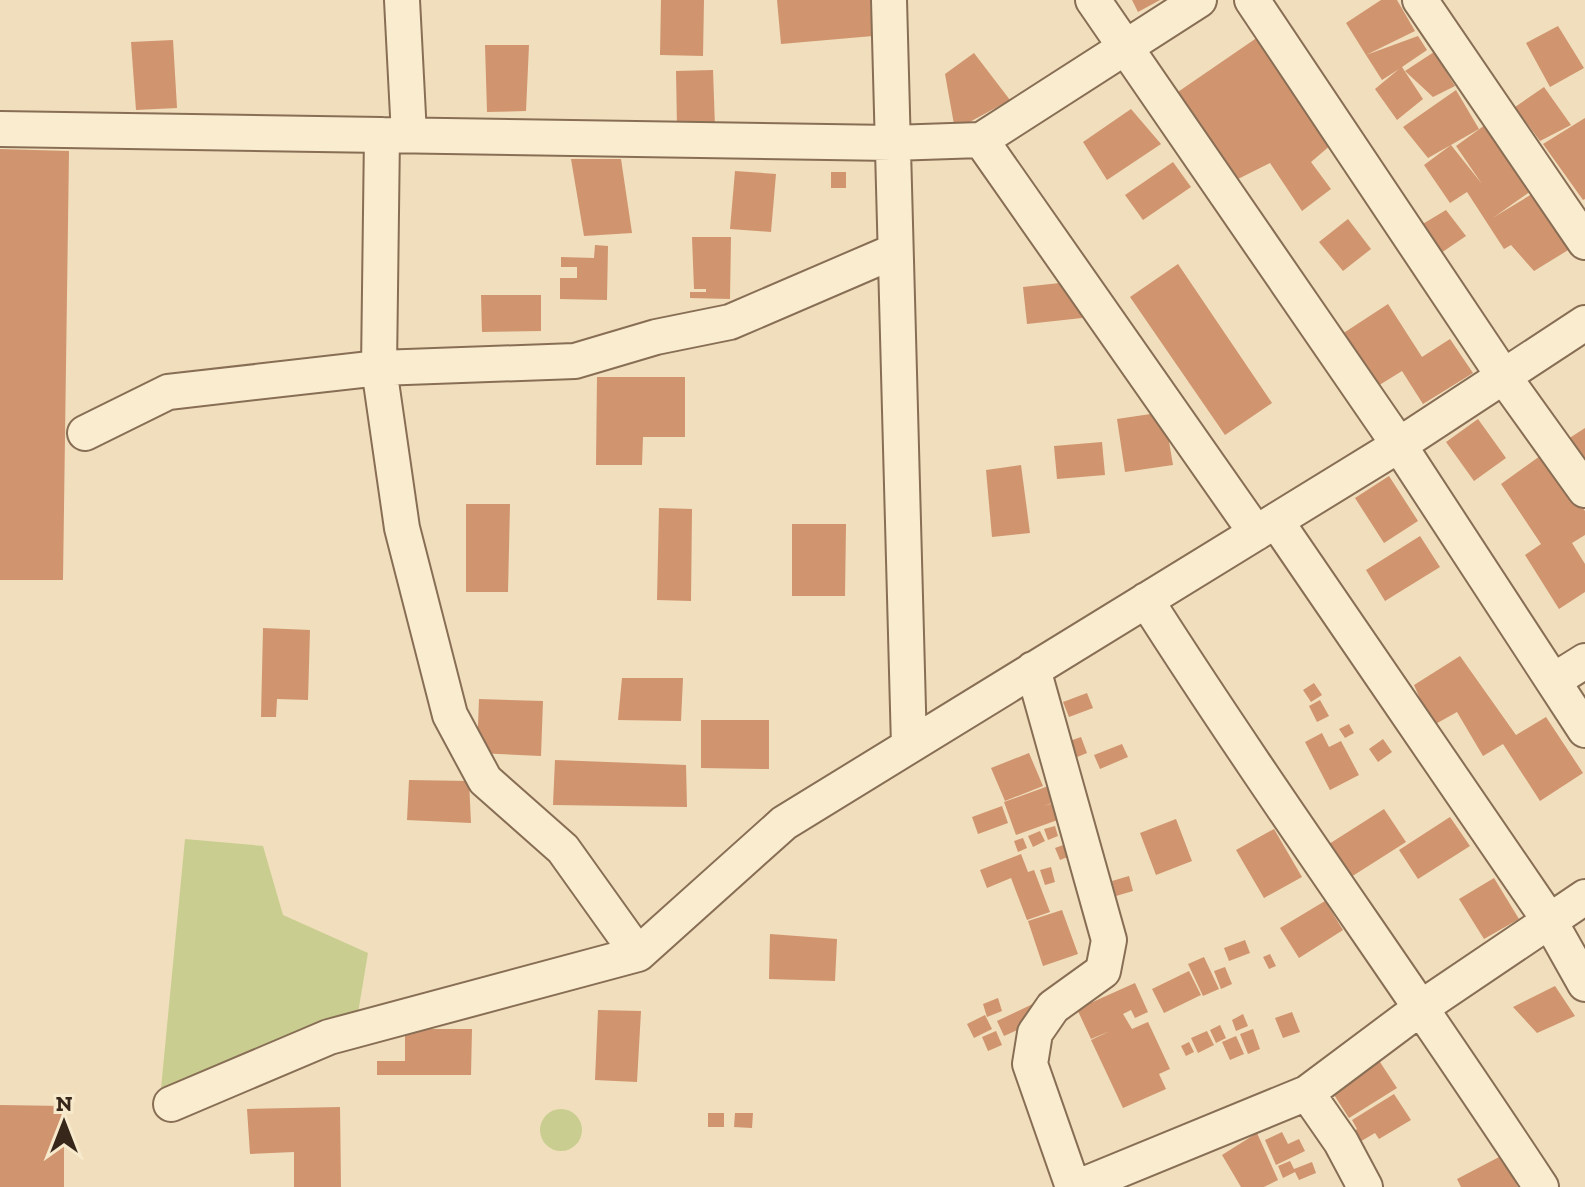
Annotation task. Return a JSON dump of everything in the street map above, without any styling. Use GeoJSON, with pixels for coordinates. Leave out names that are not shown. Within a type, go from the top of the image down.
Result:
{"type":"FeatureCollection","features":[{"type":"Feature","properties":{"kind":"street"},"geometry":{"type":"LineString","coordinates":[[402,0],[379,368],[402,528],[450,715],[485,780],[563,849],[638,954]]}},
{"type":"Feature","properties":{"kind":"street"},"geometry":{"type":"LineString","coordinates":[[889,0],[909,746]]}},
{"type":"Feature","properties":{"kind":"street"},"geometry":{"type":"LineString","coordinates":[[1093,0],[1123,48],[1399,445],[1585,730]]}},
{"type":"Feature","properties":{"kind":"street"},"geometry":{"type":"LineString","coordinates":[[0,129],[892,143],[981,140],[1199,0]]}},
{"type":"Feature","properties":{"kind":"street"},"geometry":{"type":"LineString","coordinates":[[1252,0],[1504,377],[1585,490]]}},
{"type":"Feature","properties":{"kind":"street"},"geometry":{"type":"LineString","coordinates":[[1420,0],[1585,242]]}},
{"type":"Feature","properties":{"kind":"street"},"geometry":{"type":"LineString","coordinates":[[981,140],[1266,527],[1549,920],[1585,984]]}},
{"type":"Feature","properties":{"kind":"street"},"geometry":{"type":"LineString","coordinates":[[85,433],[168,392],[379,368],[575,361],[656,337],[730,322],[895,251]]}},
{"type":"Feature","properties":{"kind":"street"},"geometry":{"type":"LineString","coordinates":[[171,1104],[329,1037],[638,954],[784,823],[1399,445],[1585,323]]}},
{"type":"Feature","properties":{"kind":"street"},"geometry":{"type":"LineString","coordinates":[[1146,600],[1252,765],[1422,1007],[1541,1187]]}},
{"type":"Feature","properties":{"kind":"street"},"geometry":{"type":"LineString","coordinates":[[1553,681],[1585,661]]}},
{"type":"Feature","properties":{"kind":"street"},"geometry":{"type":"LineString","coordinates":[[1033,669],[1109,940],[1103,971],[1053,1007],[1035,1033],[1030,1064],[1075,1187],[1307,1093],[1422,1007],[1585,897]]}},
{"type":"Feature","properties":{"kind":"street"},"geometry":{"type":"LineString","coordinates":[[1307,1093],[1341,1142],[1365,1187]]}},
{"type":"Feature","properties":{"kind":"green space"},"geometry":{"type":"Polygon","coordinates":[[[185,839],[263,846],[283,915],[368,953],[357,1019],[160,1099],[185,839]]]}},
{"type":"Feature","properties":{"kind":"green space"},"geometry":{"type":"Polygon","coordinates":[[[561,1109],[576,1115],[582,1130],[576,1145],[561,1151],[546,1145],[540,1130],[546,1115],[561,1109]]]}},
{"type":"Feature","properties":{"kind":"building"},"geometry":{"type":"Polygon","coordinates":[[[661,0],[704,0],[703,56],[660,55],[661,0]]]}},
{"type":"Feature","properties":{"kind":"building"},"geometry":{"type":"Polygon","coordinates":[[[777,0],[870,0],[873,36],[781,44],[777,0]]]}},
{"type":"Feature","properties":{"kind":"building"},"geometry":{"type":"Polygon","coordinates":[[[1132,0],[1160,0],[1138,12],[1132,0]]]}},
{"type":"Feature","properties":{"kind":"building"},"geometry":{"type":"Polygon","coordinates":[[[1381,0],[1397,0],[1415,31],[1366,55],[1346,23],[1381,0]]]}},
{"type":"Feature","properties":{"kind":"building"},"geometry":{"type":"Polygon","coordinates":[[[1558,26],[1584,68],[1550,87],[1526,43],[1558,26]]]}},
{"type":"Feature","properties":{"kind":"building"},"geometry":{"type":"Polygon","coordinates":[[[1418,36],[1427,50],[1402,67],[1423,99],[1397,120],[1375,89],[1399,69],[1382,80],[1366,55],[1418,36]]]}},
{"type":"Feature","properties":{"kind":"building"},"geometry":{"type":"Polygon","coordinates":[[[1258,37],[1339,138],[1311,162],[1331,189],[1302,211],[1270,163],[1230,183],[1172,96],[1258,37]]]}},
{"type":"Feature","properties":{"kind":"building"},"geometry":{"type":"Polygon","coordinates":[[[173,40],[177,108],[136,110],[131,42],[173,40]]]}},
{"type":"Feature","properties":{"kind":"building"},"geometry":{"type":"Polygon","coordinates":[[[485,45],[529,45],[526,111],[487,112],[485,45]]]}},
{"type":"Feature","properties":{"kind":"building"},"geometry":{"type":"Polygon","coordinates":[[[1434,52],[1455,86],[1433,97],[1405,71],[1434,52]]]}},
{"type":"Feature","properties":{"kind":"building"},"geometry":{"type":"Polygon","coordinates":[[[974,53],[1010,100],[955,130],[945,74],[974,53]]]}},
{"type":"Feature","properties":{"kind":"building"},"geometry":{"type":"Polygon","coordinates":[[[713,70],[715,127],[677,127],[676,71],[713,70]]]}},
{"type":"Feature","properties":{"kind":"building"},"geometry":{"type":"Polygon","coordinates":[[[1544,87],[1571,125],[1540,141],[1515,107],[1544,87]]]}},
{"type":"Feature","properties":{"kind":"building"},"geometry":{"type":"Polygon","coordinates":[[[1456,90],[1479,129],[1428,158],[1403,127],[1456,90]]]}},
{"type":"Feature","properties":{"kind":"building"},"geometry":{"type":"Polygon","coordinates":[[[1131,109],[1161,144],[1107,180],[1083,142],[1131,109]]]}},
{"type":"Feature","properties":{"kind":"building"},"geometry":{"type":"Polygon","coordinates":[[[1585,118],[1585,199],[1583,200],[1543,144],[1585,118]]]}},
{"type":"Feature","properties":{"kind":"building"},"geometry":{"type":"Polygon","coordinates":[[[1485,125],[1531,191],[1494,217],[1532,194],[1578,244],[1534,271],[1511,245],[1504,249],[1467,192],[1450,203],[1424,165],[1451,145],[1482,184],[1456,146],[1485,125]]]}},
{"type":"Feature","properties":{"kind":"building"},"geometry":{"type":"Polygon","coordinates":[[[0,149],[69,151],[63,580],[0,580],[0,149]]]}},
{"type":"Feature","properties":{"kind":"building"},"geometry":{"type":"Polygon","coordinates":[[[571,159],[621,159],[632,233],[584,236],[571,159]]]}},
{"type":"Feature","properties":{"kind":"building"},"geometry":{"type":"Polygon","coordinates":[[[1173,162],[1191,187],[1143,220],[1125,195],[1173,162]]]}},
{"type":"Feature","properties":{"kind":"building"},"geometry":{"type":"Polygon","coordinates":[[[735,171],[776,174],[771,232],[730,229],[735,171]]]}},
{"type":"Feature","properties":{"kind":"building"},"geometry":{"type":"Polygon","coordinates":[[[831,172],[846,172],[846,188],[831,188],[831,172]]]}},
{"type":"Feature","properties":{"kind":"building"},"geometry":{"type":"Polygon","coordinates":[[[1446,210],[1466,236],[1438,255],[1421,225],[1446,210]]]}},
{"type":"Feature","properties":{"kind":"building"},"geometry":{"type":"Polygon","coordinates":[[[1348,219],[1371,249],[1343,271],[1319,242],[1348,219]]]}},
{"type":"Feature","properties":{"kind":"building"},"geometry":{"type":"Polygon","coordinates":[[[692,237],[731,237],[730,299],[690,298],[690,292],[706,292],[706,289],[694,289],[692,237]]]}},
{"type":"Feature","properties":{"kind":"building"},"geometry":{"type":"Polygon","coordinates":[[[595,245],[608,246],[607,300],[560,299],[560,278],[577,278],[577,267],[561,267],[561,257],[594,258],[595,245]]]}},
{"type":"Feature","properties":{"kind":"building"},"geometry":{"type":"Polygon","coordinates":[[[1178,264],[1272,403],[1225,435],[1130,297],[1178,264]]]}},
{"type":"Feature","properties":{"kind":"building"},"geometry":{"type":"Polygon","coordinates":[[[1078,281],[1082,318],[1027,324],[1023,287],[1078,281]]]}},
{"type":"Feature","properties":{"kind":"building"},"geometry":{"type":"Polygon","coordinates":[[[481,295],[541,295],[541,331],[482,332],[481,295]]]}},
{"type":"Feature","properties":{"kind":"building"},"geometry":{"type":"Polygon","coordinates":[[[1388,304],[1422,357],[1450,339],[1473,373],[1423,404],[1402,371],[1373,389],[1339,336],[1388,304]]]}},
{"type":"Feature","properties":{"kind":"building"},"geometry":{"type":"Polygon","coordinates":[[[597,377],[685,377],[685,437],[643,437],[642,465],[596,465],[597,377]]]}},
{"type":"Feature","properties":{"kind":"building"},"geometry":{"type":"Polygon","coordinates":[[[1164,412],[1173,465],[1125,472],[1117,419],[1164,412]]]}},
{"type":"Feature","properties":{"kind":"building"},"geometry":{"type":"Polygon","coordinates":[[[1478,419],[1506,458],[1474,481],[1446,442],[1478,419]]]}},
{"type":"Feature","properties":{"kind":"building"},"geometry":{"type":"Polygon","coordinates":[[[1585,428],[1585,460],[1568,439],[1585,428]]]}},
{"type":"Feature","properties":{"kind":"building"},"geometry":{"type":"Polygon","coordinates":[[[1102,442],[1105,475],[1057,479],[1054,446],[1102,442]]]}},
{"type":"Feature","properties":{"kind":"building"},"geometry":{"type":"Polygon","coordinates":[[[1547,451],[1585,511],[1585,535],[1572,543],[1585,564],[1585,592],[1559,609],[1525,555],[1541,544],[1501,484],[1547,451]]]}},
{"type":"Feature","properties":{"kind":"building"},"geometry":{"type":"Polygon","coordinates":[[[1021,465],[1030,533],[992,537],[986,470],[1021,465]]]}},
{"type":"Feature","properties":{"kind":"building"},"geometry":{"type":"Polygon","coordinates":[[[1389,476],[1418,521],[1384,543],[1355,498],[1389,476]]]}},
{"type":"Feature","properties":{"kind":"building"},"geometry":{"type":"Polygon","coordinates":[[[466,504],[510,504],[508,592],[466,592],[466,504]]]}},
{"type":"Feature","properties":{"kind":"building"},"geometry":{"type":"Polygon","coordinates":[[[659,508],[692,509],[691,601],[657,600],[659,508]]]}},
{"type":"Feature","properties":{"kind":"building"},"geometry":{"type":"Polygon","coordinates":[[[792,524],[846,524],[845,596],[792,596],[792,524]]]}},
{"type":"Feature","properties":{"kind":"building"},"geometry":{"type":"Polygon","coordinates":[[[1420,536],[1440,567],[1385,601],[1366,570],[1420,536]]]}},
{"type":"Feature","properties":{"kind":"building"},"geometry":{"type":"Polygon","coordinates":[[[263,628],[310,630],[308,700],[277,699],[276,717],[261,717],[263,628]]]}},
{"type":"Feature","properties":{"kind":"building"},"geometry":{"type":"Polygon","coordinates":[[[1460,656],[1516,735],[1546,717],[1583,773],[1540,801],[1503,744],[1483,756],[1457,712],[1432,726],[1414,685],[1460,656]]]}},
{"type":"Feature","properties":{"kind":"building"},"geometry":{"type":"Polygon","coordinates":[[[622,678],[683,678],[681,721],[618,720],[622,678]]]}},
{"type":"Feature","properties":{"kind":"building"},"geometry":{"type":"Polygon","coordinates":[[[1314,683],[1322,695],[1311,702],[1303,690],[1314,683]]]}},
{"type":"Feature","properties":{"kind":"building"},"geometry":{"type":"Polygon","coordinates":[[[1087,693],[1093,708],[1069,717],[1063,702],[1087,693]]]}},
{"type":"Feature","properties":{"kind":"building"},"geometry":{"type":"Polygon","coordinates":[[[479,699],[543,701],[541,756],[477,753],[479,699]]]}},
{"type":"Feature","properties":{"kind":"building"},"geometry":{"type":"Polygon","coordinates":[[[1320,700],[1329,716],[1317,722],[1309,706],[1320,700]]]}},
{"type":"Feature","properties":{"kind":"building"},"geometry":{"type":"Polygon","coordinates":[[[701,720],[769,720],[769,769],[701,768],[701,720]]]}},
{"type":"Feature","properties":{"kind":"building"},"geometry":{"type":"Polygon","coordinates":[[[1349,724],[1354,733],[1345,738],[1339,729],[1349,724]]]}},
{"type":"Feature","properties":{"kind":"building"},"geometry":{"type":"Polygon","coordinates":[[[1322,733],[1329,747],[1341,741],[1359,775],[1330,790],[1305,742],[1322,733]]]}},
{"type":"Feature","properties":{"kind":"building"},"geometry":{"type":"Polygon","coordinates":[[[1081,737],[1087,753],[1070,760],[1064,743],[1081,737]]]}},
{"type":"Feature","properties":{"kind":"building"},"geometry":{"type":"Polygon","coordinates":[[[1383,739],[1392,752],[1378,762],[1369,749],[1383,739]]]}},
{"type":"Feature","properties":{"kind":"building"},"geometry":{"type":"Polygon","coordinates":[[[1122,744],[1128,757],[1100,769],[1094,755],[1122,744]]]}},
{"type":"Feature","properties":{"kind":"building"},"geometry":{"type":"Polygon","coordinates":[[[1029,753],[1043,786],[1005,801],[991,768],[1029,753]]]}},
{"type":"Feature","properties":{"kind":"building"},"geometry":{"type":"Polygon","coordinates":[[[555,760],[686,765],[687,807],[553,805],[555,760]]]}},
{"type":"Feature","properties":{"kind":"building"},"geometry":{"type":"Polygon","coordinates":[[[409,780],[469,781],[471,823],[407,820],[409,780]]]}},
{"type":"Feature","properties":{"kind":"building"},"geometry":{"type":"Polygon","coordinates":[[[1051,785],[1057,801],[1044,806],[1057,802],[1063,818],[1016,835],[1004,802],[1051,785]]]}},
{"type":"Feature","properties":{"kind":"building"},"geometry":{"type":"Polygon","coordinates":[[[1002,806],[1008,823],[978,834],[972,817],[1002,806]]]}},
{"type":"Feature","properties":{"kind":"building"},"geometry":{"type":"Polygon","coordinates":[[[1384,809],[1406,842],[1351,877],[1329,844],[1384,809]]]}},
{"type":"Feature","properties":{"kind":"building"},"geometry":{"type":"Polygon","coordinates":[[[1450,817],[1470,846],[1418,879],[1399,850],[1450,817]]]}},
{"type":"Feature","properties":{"kind":"building"},"geometry":{"type":"Polygon","coordinates":[[[1176,819],[1192,861],[1156,875],[1140,833],[1176,819]]]}},
{"type":"Feature","properties":{"kind":"building"},"geometry":{"type":"Polygon","coordinates":[[[1055,826],[1058,836],[1048,840],[1044,829],[1055,826]]]}},
{"type":"Feature","properties":{"kind":"building"},"geometry":{"type":"Polygon","coordinates":[[[1274,829],[1302,877],[1264,898],[1236,850],[1274,829]]]}},
{"type":"Feature","properties":{"kind":"building"},"geometry":{"type":"Polygon","coordinates":[[[1040,831],[1045,841],[1033,847],[1028,836],[1040,831]]]}},
{"type":"Feature","properties":{"kind":"building"},"geometry":{"type":"Polygon","coordinates":[[[1023,838],[1027,848],[1018,852],[1014,841],[1023,838]]]}},
{"type":"Feature","properties":{"kind":"building"},"geometry":{"type":"Polygon","coordinates":[[[1066,844],[1070,856],[1060,860],[1055,848],[1066,844]]]}},
{"type":"Feature","properties":{"kind":"building"},"geometry":{"type":"Polygon","coordinates":[[[1021,854],[1028,872],[1034,870],[1050,912],[1027,920],[1011,878],[987,888],[980,870],[1021,854]]]}},
{"type":"Feature","properties":{"kind":"building"},"geometry":{"type":"Polygon","coordinates":[[[1051,867],[1055,882],[1045,885],[1040,870],[1051,867]]]}},
{"type":"Feature","properties":{"kind":"building"},"geometry":{"type":"Polygon","coordinates":[[[1129,876],[1133,891],[1116,896],[1112,881],[1129,876]]]}},
{"type":"Feature","properties":{"kind":"building"},"geometry":{"type":"Polygon","coordinates":[[[1494,878],[1519,919],[1484,939],[1459,899],[1494,878]]]}},
{"type":"Feature","properties":{"kind":"building"},"geometry":{"type":"Polygon","coordinates":[[[1325,901],[1343,930],[1299,958],[1280,928],[1325,901]]]}},
{"type":"Feature","properties":{"kind":"building"},"geometry":{"type":"Polygon","coordinates":[[[1062,910],[1078,954],[1043,966],[1028,921],[1062,910]]]}},
{"type":"Feature","properties":{"kind":"building"},"geometry":{"type":"Polygon","coordinates":[[[770,934],[837,939],[835,981],[769,979],[770,934]]]}},
{"type":"Feature","properties":{"kind":"building"},"geometry":{"type":"Polygon","coordinates":[[[1245,940],[1250,953],[1229,961],[1224,948],[1245,940]]]}},
{"type":"Feature","properties":{"kind":"building"},"geometry":{"type":"Polygon","coordinates":[[[1270,954],[1276,966],[1269,969],[1263,957],[1270,954]]]}},
{"type":"Feature","properties":{"kind":"building"},"geometry":{"type":"Polygon","coordinates":[[[1204,957],[1219,989],[1203,996],[1188,964],[1204,957]]]}},
{"type":"Feature","properties":{"kind":"building"},"geometry":{"type":"Polygon","coordinates":[[[1225,967],[1232,984],[1221,989],[1214,971],[1225,967]]]}},
{"type":"Feature","properties":{"kind":"building"},"geometry":{"type":"Polygon","coordinates":[[[1189,971],[1201,995],[1164,1013],[1152,989],[1189,971]]]}},
{"type":"Feature","properties":{"kind":"building"},"geometry":{"type":"Polygon","coordinates":[[[1135,983],[1148,1012],[1135,1018],[1131,1010],[1123,1014],[1132,1029],[1148,1022],[1170,1069],[1159,1074],[1166,1089],[1123,1108],[1091,1040],[1110,1031],[1091,1039],[1077,1009],[1135,983]]]}},
{"type":"Feature","properties":{"kind":"building"},"geometry":{"type":"Polygon","coordinates":[[[1555,986],[1575,1016],[1537,1033],[1513,1007],[1555,986]]]}},
{"type":"Feature","properties":{"kind":"building"},"geometry":{"type":"Polygon","coordinates":[[[998,998],[1002,1011],[987,1017],[983,1004],[998,998]]]}},
{"type":"Feature","properties":{"kind":"building"},"geometry":{"type":"Polygon","coordinates":[[[1037,1002],[1045,1018],[1004,1036],[997,1021],[1037,1002]]]}},
{"type":"Feature","properties":{"kind":"building"},"geometry":{"type":"Polygon","coordinates":[[[598,1010],[641,1011],[637,1082],[595,1080],[598,1010]]]}},
{"type":"Feature","properties":{"kind":"building"},"geometry":{"type":"Polygon","coordinates":[[[1292,1012],[1300,1032],[1283,1038],[1275,1018],[1292,1012]]]}},
{"type":"Feature","properties":{"kind":"building"},"geometry":{"type":"Polygon","coordinates":[[[1243,1014],[1248,1026],[1236,1031],[1232,1020],[1243,1014]]]}},
{"type":"Feature","properties":{"kind":"building"},"geometry":{"type":"Polygon","coordinates":[[[985,1015],[992,1029],[974,1038],[967,1024],[985,1015]]]}},
{"type":"Feature","properties":{"kind":"building"},"geometry":{"type":"Polygon","coordinates":[[[1220,1025],[1226,1038],[1216,1043],[1210,1030],[1220,1025]]]}},
{"type":"Feature","properties":{"kind":"building"},"geometry":{"type":"Polygon","coordinates":[[[405,1029],[472,1029],[471,1075],[377,1075],[377,1061],[405,1061],[405,1029]]]}},
{"type":"Feature","properties":{"kind":"building"},"geometry":{"type":"Polygon","coordinates":[[[1253,1029],[1260,1049],[1248,1054],[1240,1034],[1253,1029]]]}},
{"type":"Feature","properties":{"kind":"building"},"geometry":{"type":"Polygon","coordinates":[[[996,1031],[1002,1045],[988,1051],[982,1037],[996,1031]]]}},
{"type":"Feature","properties":{"kind":"building"},"geometry":{"type":"Polygon","coordinates":[[[1207,1031],[1214,1045],[1198,1053],[1191,1038],[1207,1031]]]}},
{"type":"Feature","properties":{"kind":"building"},"geometry":{"type":"Polygon","coordinates":[[[1236,1036],[1244,1054],[1230,1060],[1222,1042],[1236,1036]]]}},
{"type":"Feature","properties":{"kind":"building"},"geometry":{"type":"Polygon","coordinates":[[[1189,1042],[1194,1052],[1186,1056],[1181,1046],[1189,1042]]]}},
{"type":"Feature","properties":{"kind":"building"},"geometry":{"type":"Polygon","coordinates":[[[1376,1056],[1397,1088],[1349,1118],[1329,1087],[1376,1056]]]}},
{"type":"Feature","properties":{"kind":"building"},"geometry":{"type":"Polygon","coordinates":[[[1394,1094],[1411,1120],[1379,1139],[1375,1133],[1358,1143],[1352,1133],[1357,1129],[1352,1120],[1394,1094]]]}},
{"type":"Feature","properties":{"kind":"building"},"geometry":{"type":"Polygon","coordinates":[[[0,1105],[64,1106],[64,1187],[0,1187],[0,1105]]]}},
{"type":"Feature","properties":{"kind":"building"},"geometry":{"type":"Polygon","coordinates":[[[340,1107],[341,1187],[294,1187],[294,1152],[250,1154],[247,1109],[340,1107]]]}},
{"type":"Feature","properties":{"kind":"building"},"geometry":{"type":"Polygon","coordinates":[[[708,1113],[724,1113],[724,1127],[708,1127],[708,1113]]]}},
{"type":"Feature","properties":{"kind":"building"},"geometry":{"type":"Polygon","coordinates":[[[735,1113],[753,1113],[752,1128],[734,1127],[735,1113]]]}},
{"type":"Feature","properties":{"kind":"building"},"geometry":{"type":"Polygon","coordinates":[[[1282,1132],[1288,1144],[1299,1139],[1305,1151],[1276,1165],[1265,1140],[1282,1132]]]}},
{"type":"Feature","properties":{"kind":"building"},"geometry":{"type":"Polygon","coordinates":[[[1257,1133],[1278,1180],[1264,1187],[1241,1187],[1222,1155],[1257,1133]]]}},
{"type":"Feature","properties":{"kind":"building"},"geometry":{"type":"Polygon","coordinates":[[[1501,1156],[1518,1187],[1461,1187],[1457,1179],[1501,1156]]]}},
{"type":"Feature","properties":{"kind":"building"},"geometry":{"type":"Polygon","coordinates":[[[1290,1161],[1294,1169],[1312,1162],[1316,1173],[1299,1180],[1295,1172],[1283,1178],[1278,1166],[1290,1161]]]}}]}
